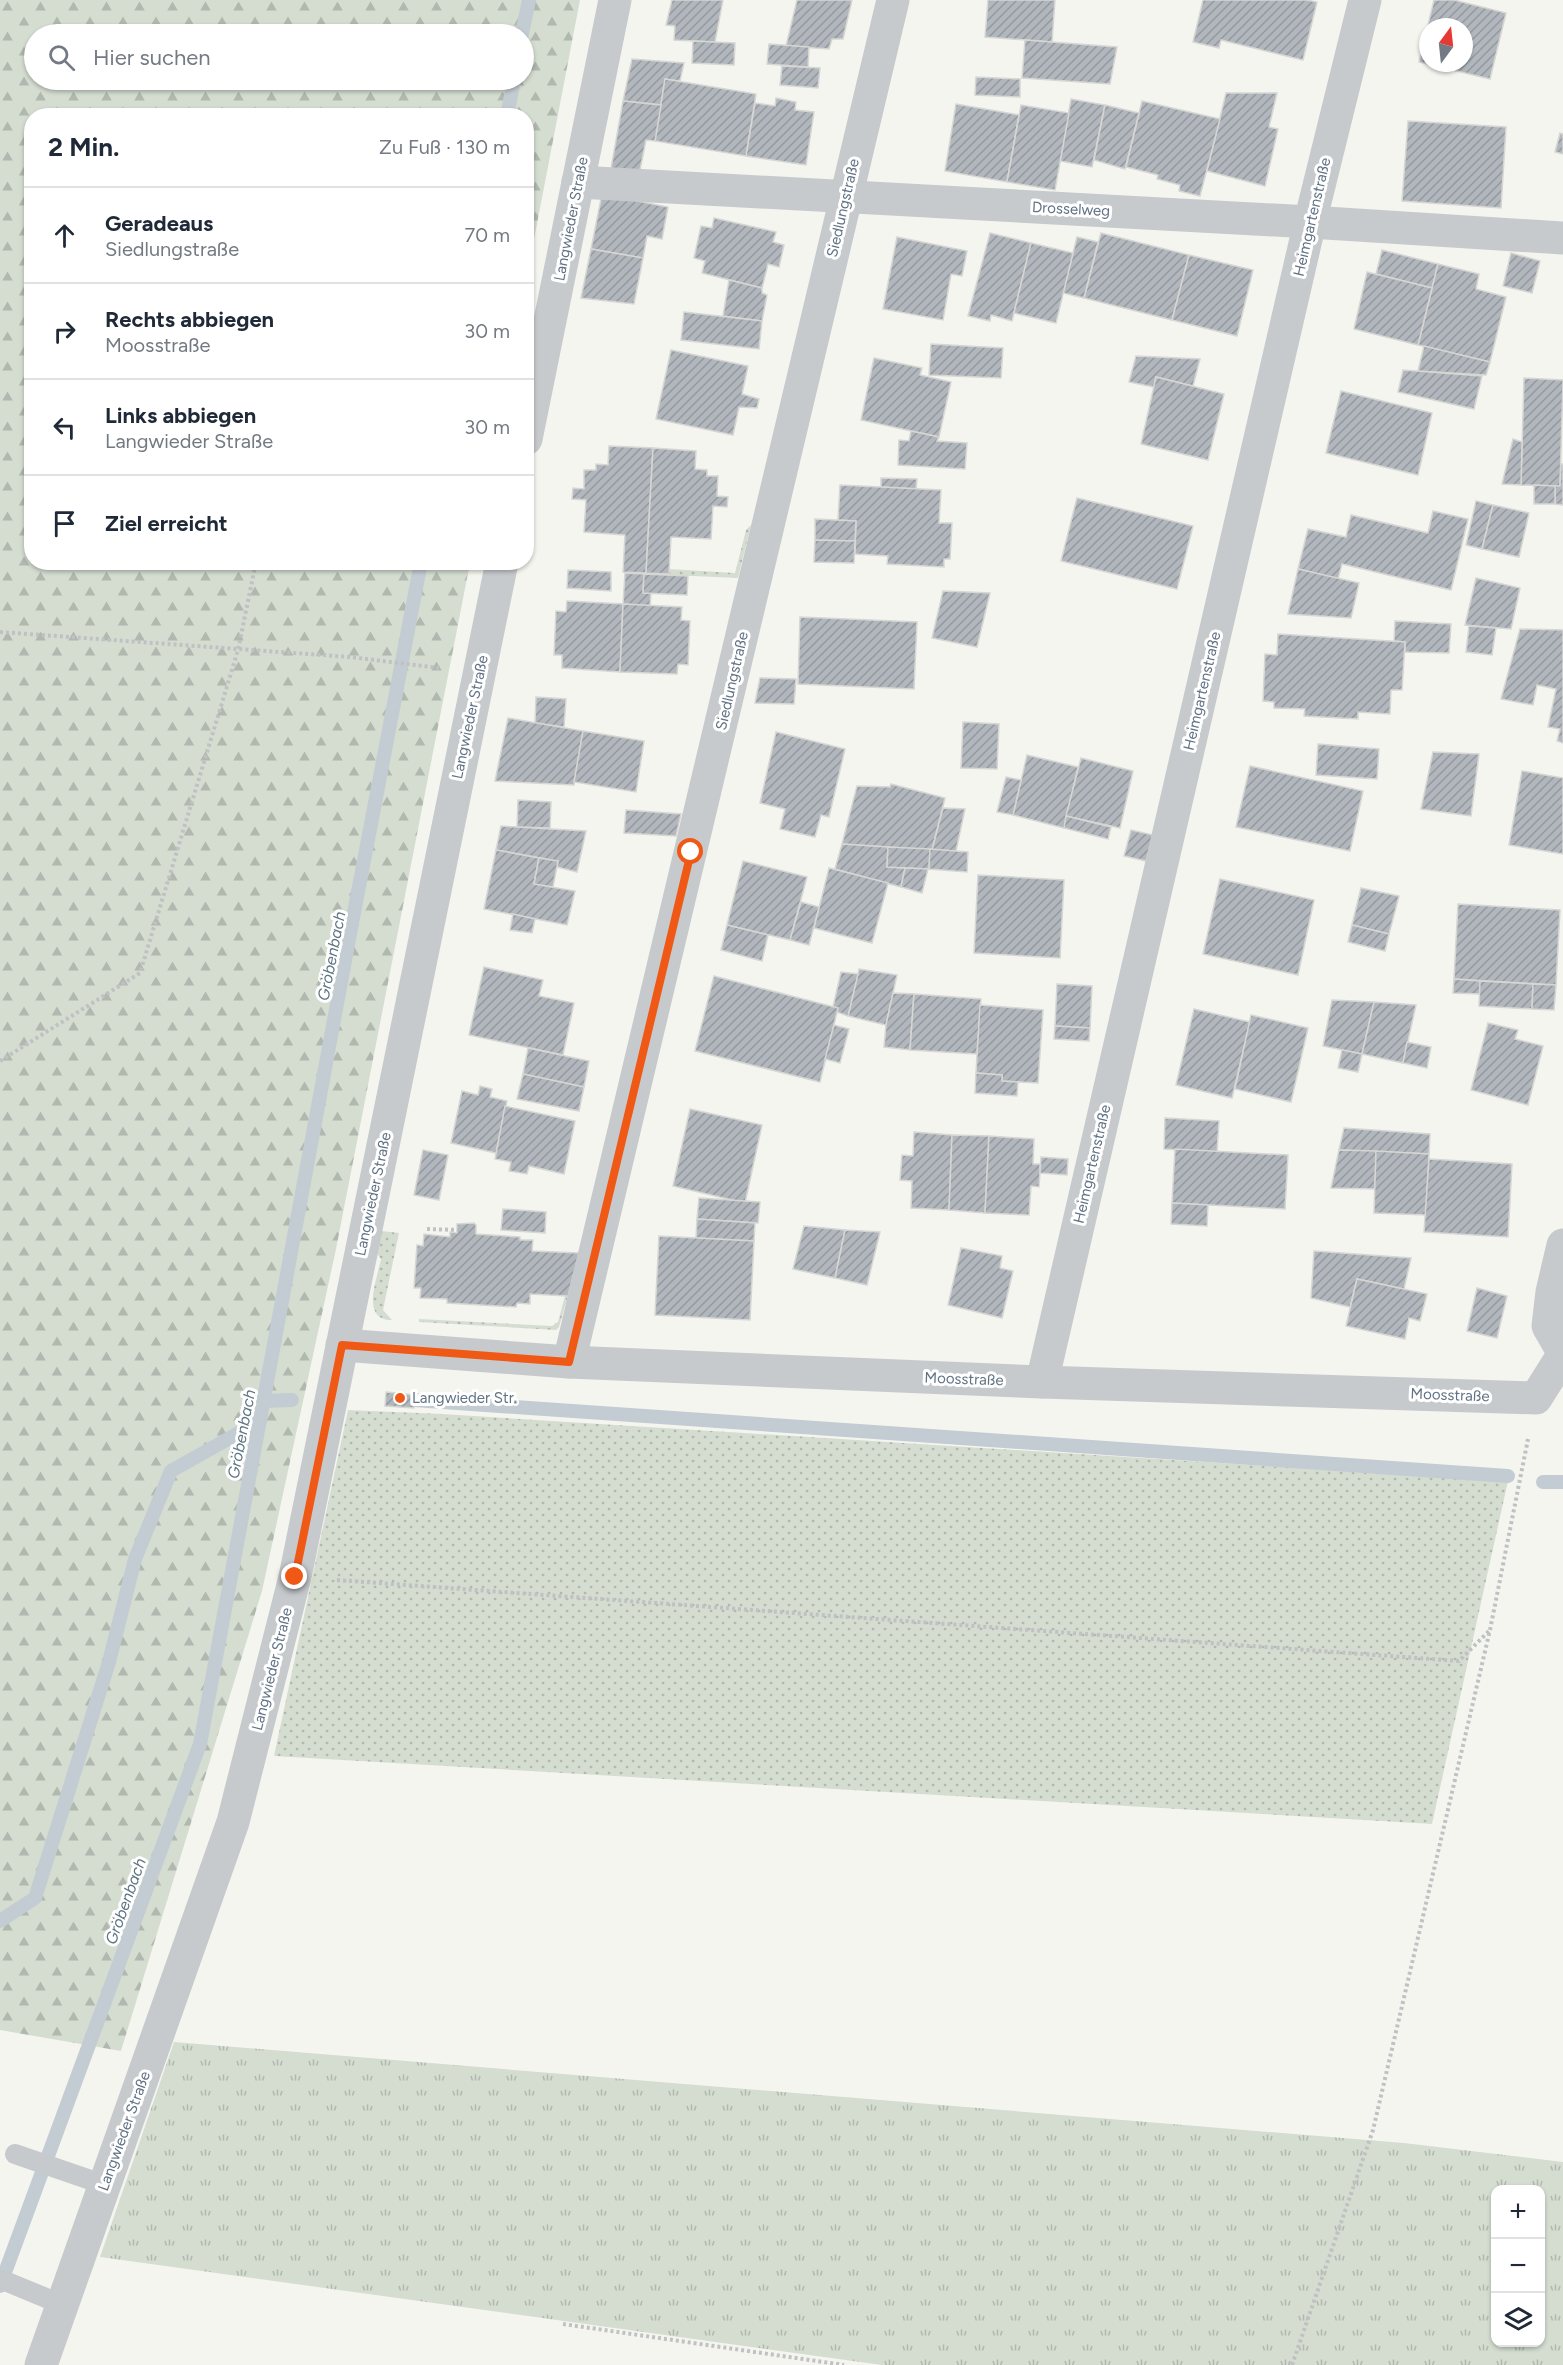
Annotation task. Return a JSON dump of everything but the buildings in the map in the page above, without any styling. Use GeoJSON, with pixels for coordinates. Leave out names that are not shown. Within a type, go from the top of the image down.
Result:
{"type":"FeatureCollection","features":[{"type":"Feature","properties":{"kind":"street","name":"Langwieder Straße"},"geometry":{"type":"LineString","coordinates":[[534,399],[615,0]]}},
{"type":"Feature","properties":{"kind":"street","name":"Siedlungstraße"},"geometry":{"type":"LineString","coordinates":[[569,1362],[893,0]]}},
{"type":"Feature","properties":{"kind":"street","name":"Heimgartenstraße"},"geometry":{"type":"LineString","coordinates":[[1042,1382],[1310,222],[1365,0]]}},
{"type":"Feature","properties":{"kind":"street","name":"Drosselweg"},"geometry":{"type":"LineString","coordinates":[[578,182],[1563,238]]}},
{"type":"Feature","properties":{"kind":"street","name":"Langwieder Straße"},"geometry":{"type":"LineString","coordinates":[[41,2365],[63,2304],[92,2181],[233,1822],[295,1577],[500,570]]}},
{"type":"Feature","properties":{"kind":"street"},"geometry":{"type":"LineString","coordinates":[[1536,1398],[1563,1353],[1548,1326],[1552,1292],[1563,1245]]}},
{"type":"Feature","properties":{"kind":"street","name":"Moosstraße"},"geometry":{"type":"LineString","coordinates":[[342,1345],[569,1362],[1042,1382],[1536,1398]]}},
{"type":"Feature","properties":{"kind":"lane"},"geometry":{"type":"LineString","coordinates":[[15,2154],[92,2181]]}},
{"type":"Feature","properties":{"kind":"lane"},"geometry":{"type":"LineString","coordinates":[[0,2279],[63,2304]]}},
{"type":"Feature","properties":{"kind":"path"},"geometry":{"type":"LineString","coordinates":[[0,1061],[140,974],[238,650],[254,570]]}},
{"type":"Feature","properties":{"kind":"path"},"geometry":{"type":"LineString","coordinates":[[0,632],[350,657],[427,666]]}},
{"type":"Feature","properties":{"kind":"path"},"geometry":{"type":"LineString","coordinates":[[427,1229],[458,1230]]}},
{"type":"Feature","properties":{"kind":"path"},"geometry":{"type":"LineString","coordinates":[[1292,2365],[1373,2130],[1490,1630],[1536,1398]]}},
{"type":"Feature","properties":{"kind":"path"},"geometry":{"type":"LineString","coordinates":[[295,1577],[1459,1661],[1490,1630]]}},
{"type":"Feature","properties":{"kind":"path"},"geometry":{"type":"LineString","coordinates":[[563,2324],[844,2365]]}},
{"type":"Feature","properties":{"kind":"green space"},"geometry":{"type":"Polygon","coordinates":[[[0,0],[580,0],[534,240],[534,108],[24,108],[24,570],[469,570],[336,1249],[262,1591],[121,2051],[0,2030],[0,0]]]}},
{"type":"Feature","properties":{"kind":"green space"},"geometry":{"type":"Polygon","coordinates":[[[751,525],[738,578],[669,575],[669,569],[735,573],[746,530],[751,525]]]}},
{"type":"Feature","properties":{"kind":"green space"},"geometry":{"type":"Polygon","coordinates":[[[382,1231],[399,1233],[383,1310],[392,1320],[382,1318],[373,1306],[374,1287],[381,1259],[372,1247],[382,1231]]]}},
{"type":"Feature","properties":{"kind":"green space"},"geometry":{"type":"Polygon","coordinates":[[[565,1296],[568,1296],[559,1327],[556,1330],[419,1322],[419,1319],[552,1326],[558,1322],[565,1296]]]}},
{"type":"Feature","properties":{"kind":"green space"},"geometry":{"type":"Polygon","coordinates":[[[348,1410],[1508,1481],[1432,1824],[274,1756],[348,1410]]]}},
{"type":"Feature","properties":{"kind":"green space"},"geometry":{"type":"Polygon","coordinates":[[[174,2042],[1404,2143],[1563,2162],[1563,2365],[882,2365],[100,2257],[174,2042]]]}},
{"type":"Feature","properties":{"kind":"waterway","name":"Gröbenbach"},"geometry":{"type":"LineString","coordinates":[[524,24],[529,0]]}},
{"type":"Feature","properties":{"kind":"waterway","name":"Gröbenbach"},"geometry":{"type":"LineString","coordinates":[[509,108],[512,90]]}},
{"type":"Feature","properties":{"kind":"waterway","name":"Gröbenbach"},"geometry":{"type":"LineString","coordinates":[[0,2286],[200,1744],[419,570]]}},
{"type":"Feature","properties":{"kind":"waterway"},"geometry":{"type":"LineString","coordinates":[[264,1401],[292,1400]]}},
{"type":"Feature","properties":{"kind":"waterway"},"geometry":{"type":"LineString","coordinates":[[414,1400],[1508,1476]]}},
{"type":"Feature","properties":{"kind":"waterway"},"geometry":{"type":"LineString","coordinates":[[0,1921],[35,1898],[109,1662],[135,1559],[171,1471],[260,1421]]}},
{"type":"Feature","properties":{"kind":"waterway"},"geometry":{"type":"LineString","coordinates":[[1543,1482],[1563,1482]]}},
{"type":"Feature","properties":{"kind":"place","name":"Langwieder Str."},"geometry":{"type":"Point","coordinates":[400,1398]}},
{"type":"Feature","properties":{"kind":"route"},"geometry":{"type":"LineString","coordinates":[[295,1577],[342,1345],[569,1362],[691,852]]}}]}
